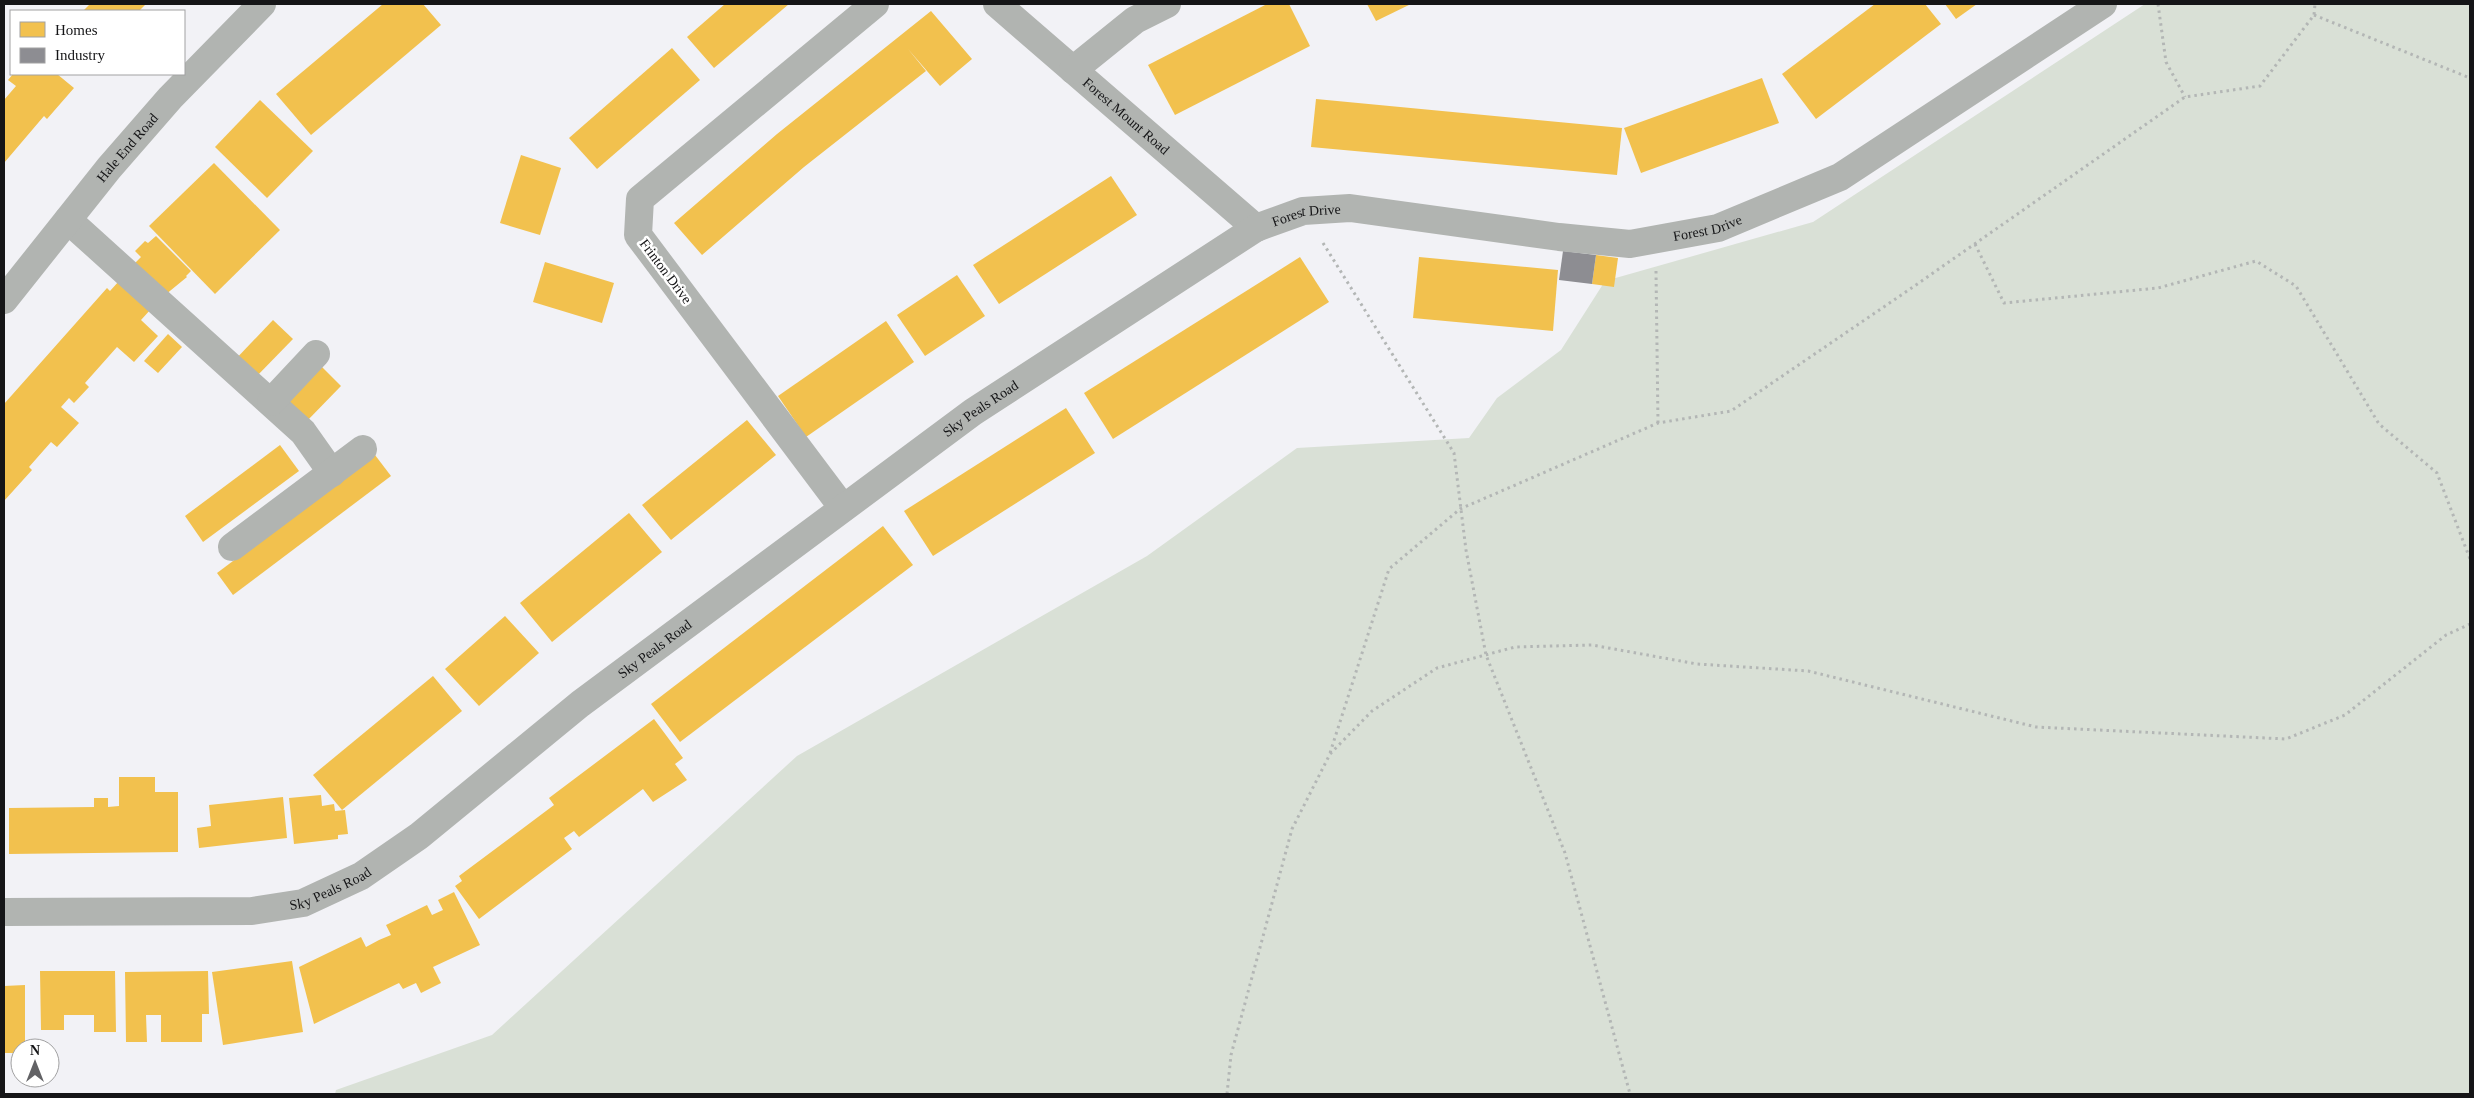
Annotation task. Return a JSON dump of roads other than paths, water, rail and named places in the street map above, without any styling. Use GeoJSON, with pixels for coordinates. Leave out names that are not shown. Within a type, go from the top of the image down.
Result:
{"type":"FeatureCollection","features":[{"type":"Feature","properties":{"kind":"street","name":"Hale End Road"},"geometry":{"type":"LineString","coordinates":[[4,300],[170,98],[262,4]]}},
{"type":"Feature","properties":{"kind":"street","name":"Frinton Drive"},"geometry":{"type":"LineString","coordinates":[[843,508],[638,235],[640,199],[876,4]]}},
{"type":"Feature","properties":{"kind":"street","name":"Forest Mount Road"},"geometry":{"type":"LineString","coordinates":[[997,4],[1256,228]]}},
{"type":"Feature","properties":{"kind":"street"},"geometry":{"type":"LineString","coordinates":[[1074,70],[1135,20],[1167,4]]}},
{"type":"Feature","properties":{"kind":"street","name":"Forest Drive"},"geometry":{"type":"LineString","coordinates":[[1256,228],[1303,211],[1350,208],[1559,238],[1630,244],[1718,228],[1840,177],[2103,4]]}},
{"type":"Feature","properties":{"kind":"street"},"geometry":{"type":"LineString","coordinates":[[68,220],[303,432],[332,473]]}},
{"type":"Feature","properties":{"kind":"street","name":"Sky Peals Road"},"geometry":{"type":"LineString","coordinates":[[4,912],[252,911],[303,903],[361,876],[419,836],[580,704],[973,412],[1256,228]]}},
{"type":"Feature","properties":{"kind":"street"},"geometry":{"type":"LineString","coordinates":[[271,402],[316,354]]}},
{"type":"Feature","properties":{"kind":"street"},"geometry":{"type":"LineString","coordinates":[[232,547],[363,449]]}}]}
